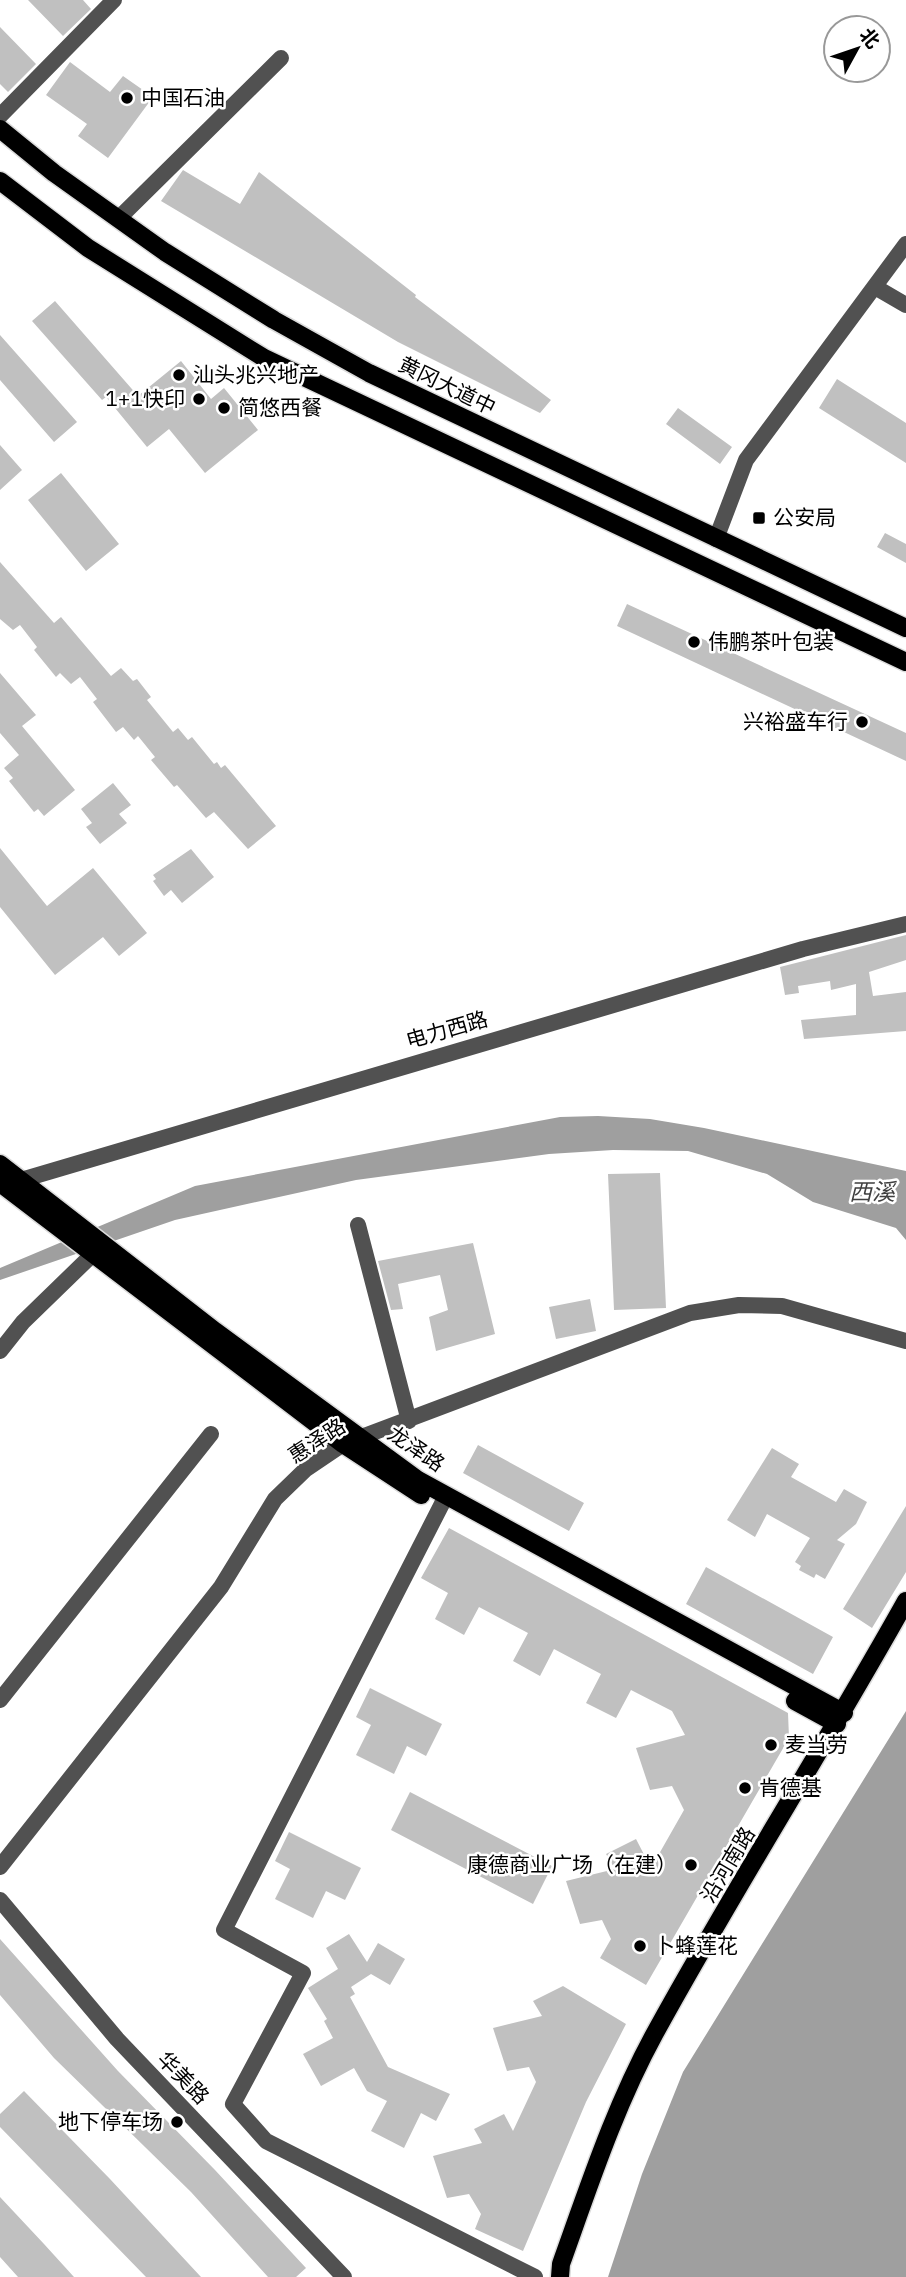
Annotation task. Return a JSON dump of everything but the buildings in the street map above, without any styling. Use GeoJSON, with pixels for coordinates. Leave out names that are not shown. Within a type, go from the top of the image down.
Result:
{"type":"FeatureCollection","features":[{"type":"Feature","properties":{"kind":"main road","name":"黄冈大道中"},"geometry":{"type":"LineString","coordinates":[[0,129],[118,219],[274,320],[369,373],[906,628]]}},
{"type":"Feature","properties":{"kind":"main road"},"geometry":{"type":"LineString","coordinates":[[0,181],[88,248],[264,358],[906,662]]}},
{"type":"Feature","properties":{"kind":"main road","name":"龙泽路"},"geometry":{"type":"LineString","coordinates":[[0,1164],[7,1183],[93,1254],[351,1441],[443,1501],[840,1719]]}},
{"type":"Feature","properties":{"kind":"main road","name":"龙泽路"},"geometry":{"type":"LineString","coordinates":[[7,1183],[351,1441]]}},
{"type":"Feature","properties":{"kind":"main road","name":"沿河南路"},"geometry":{"type":"LineString","coordinates":[[560,2277],[561,2264],[602,2147],[654,2034],[840,1719],[906,1601]]}},
{"type":"Feature","properties":{"kind":"street"},"geometry":{"type":"LineString","coordinates":[[0,116],[114,0]]}},
{"type":"Feature","properties":{"kind":"street"},"geometry":{"type":"LineString","coordinates":[[118,219],[281,58]]}},
{"type":"Feature","properties":{"kind":"street"},"geometry":{"type":"LineString","coordinates":[[716,539],[746,460],[906,244]]}},
{"type":"Feature","properties":{"kind":"street"},"geometry":{"type":"LineString","coordinates":[[875,287],[906,305]]}},
{"type":"Feature","properties":{"kind":"street","name":"电力西路"},"geometry":{"type":"LineString","coordinates":[[7,1183],[790,953],[906,924]]}},
{"type":"Feature","properties":{"kind":"street"},"geometry":{"type":"LineString","coordinates":[[358,1225],[409,1421]]}},
{"type":"Feature","properties":{"kind":"street"},"geometry":{"type":"LineString","coordinates":[[0,1351],[23,1322],[93,1254]]}},
{"type":"Feature","properties":{"kind":"street","name":"惠泽路"},"geometry":{"type":"LineString","coordinates":[[0,1867],[221,1587],[275,1499],[306,1469],[351,1441],[690,1313],[739,1305],[782,1307],[906,1341]]}},
{"type":"Feature","properties":{"kind":"street"},"geometry":{"type":"LineString","coordinates":[[0,1700],[211,1434]]}},
{"type":"Feature","properties":{"kind":"street"},"geometry":{"type":"LineString","coordinates":[[443,1501],[224,1930],[303,1973],[233,2104],[266,2141],[535,2277]]}},
{"type":"Feature","properties":{"kind":"street","name":"华美路"},"geometry":{"type":"LineString","coordinates":[[0,1900],[117,2039],[344,2277]]}},
{"type":"Feature","properties":{"kind":"water","name":"西溪"},"geometry":{"type":"Polygon","coordinates":[[[560,1117],[650,1119],[704,1128],[906,1171],[906,1240],[896,1228],[813,1202],[767,1174],[688,1151],[613,1150],[549,1154],[356,1180],[175,1220],[0,1280],[0,1268],[195,1186],[560,1117]]]}},
{"type":"Feature","properties":{"kind":"water"},"geometry":{"type":"Polygon","coordinates":[[[906,1711],[906,2277],[608,2277],[642,2174],[683,2072],[906,1711]]]}},
{"type":"Feature","properties":{"kind":"place","name":"中国石油"},"geometry":{"type":"Point","coordinates":[127,98]}},
{"type":"Feature","properties":{"kind":"place","name":"汕头兆兴地产"},"geometry":{"type":"Point","coordinates":[179,375]}},
{"type":"Feature","properties":{"kind":"place","name":"1+1快印"},"geometry":{"type":"Point","coordinates":[199,399]}},
{"type":"Feature","properties":{"kind":"place","name":"简悠西餐"},"geometry":{"type":"Point","coordinates":[224,408]}},
{"type":"Feature","properties":{"kind":"place","name":"公安局"},"geometry":{"type":"Point","coordinates":[759,518]}},
{"type":"Feature","properties":{"kind":"place","name":"伟鹏茶叶包装"},"geometry":{"type":"Point","coordinates":[694,642]}},
{"type":"Feature","properties":{"kind":"place","name":"兴裕盛车行"},"geometry":{"type":"Point","coordinates":[862,722]}},
{"type":"Feature","properties":{"kind":"place","name":"麦当劳"},"geometry":{"type":"Point","coordinates":[771,1745]}},
{"type":"Feature","properties":{"kind":"place","name":"肯德基"},"geometry":{"type":"Point","coordinates":[745,1788]}},
{"type":"Feature","properties":{"kind":"place","name":"康德商业广场（在建）"},"geometry":{"type":"Point","coordinates":[691,1865]}},
{"type":"Feature","properties":{"kind":"place","name":"卜蜂莲花"},"geometry":{"type":"Point","coordinates":[640,1946]}},
{"type":"Feature","properties":{"kind":"place","name":"地下停车场"},"geometry":{"type":"Point","coordinates":[177,2122]}}]}
